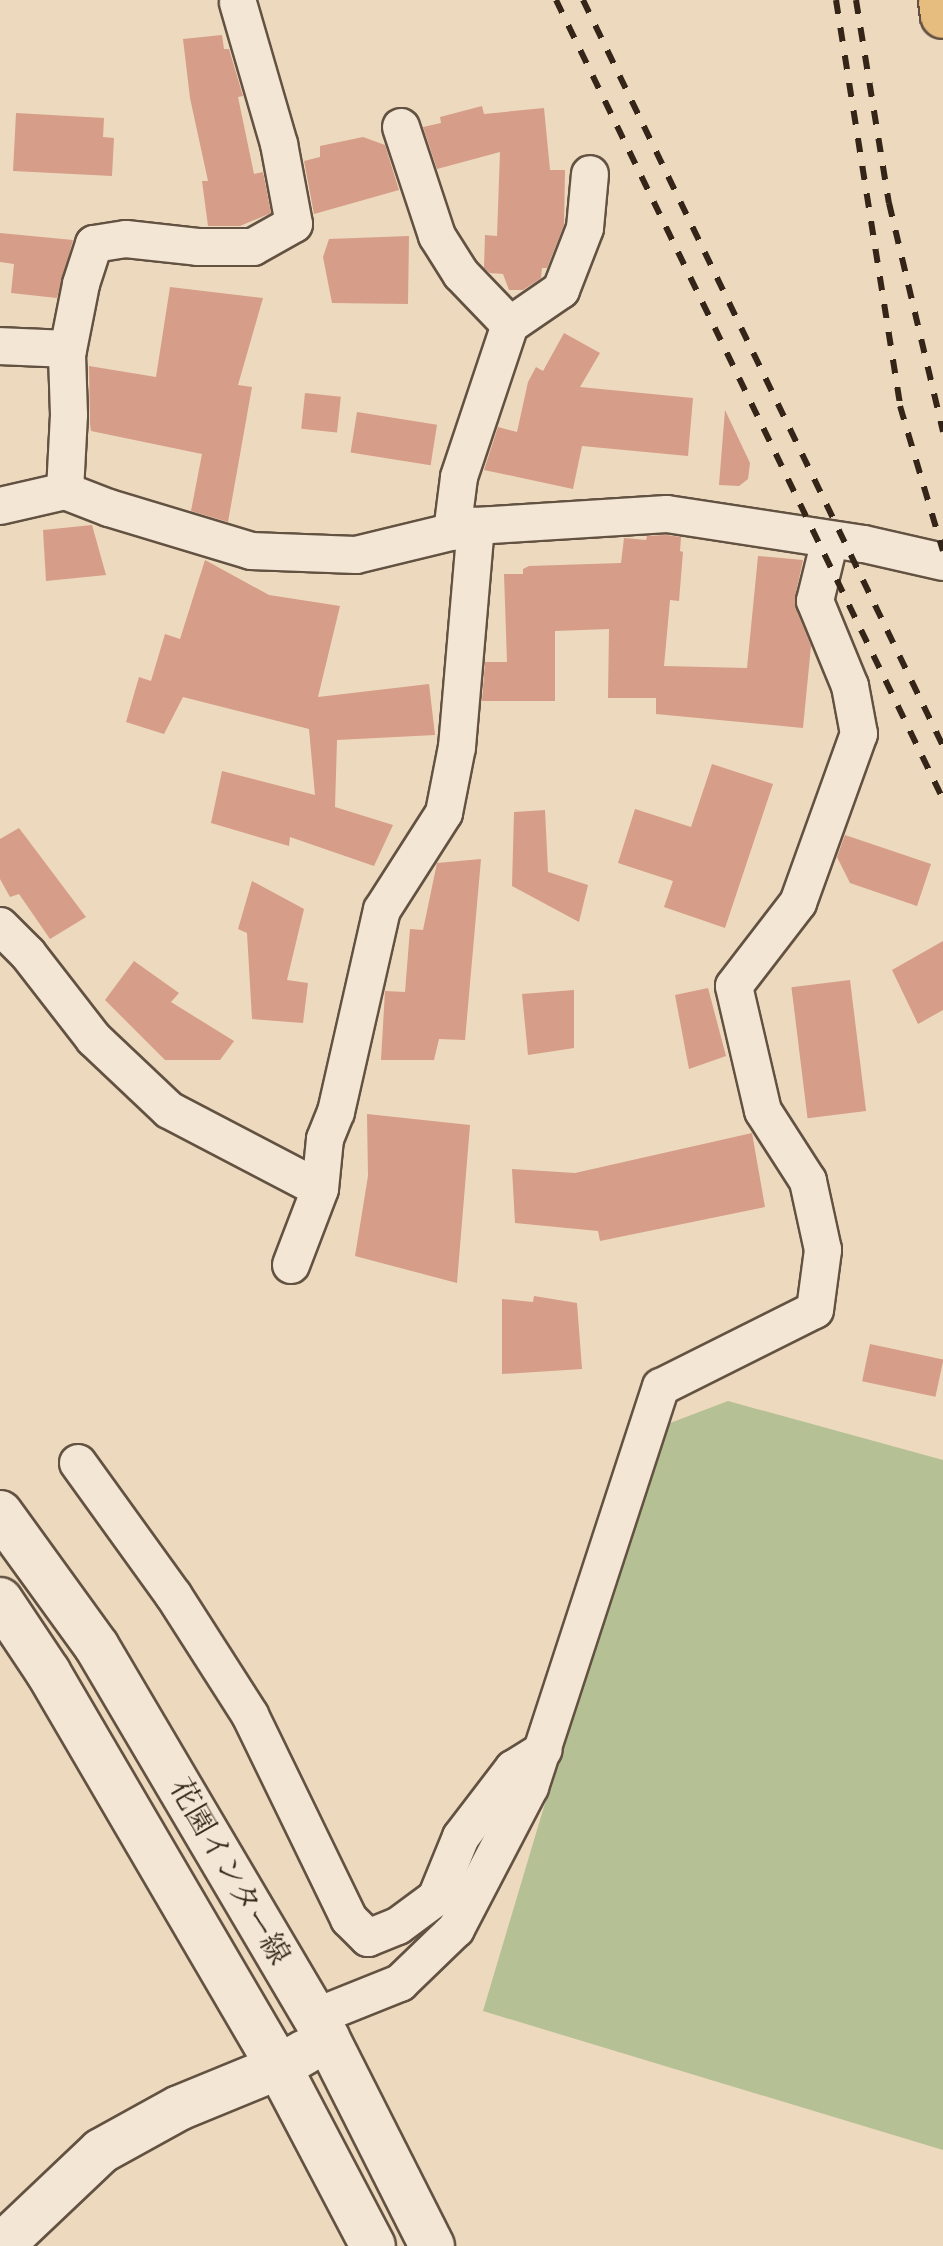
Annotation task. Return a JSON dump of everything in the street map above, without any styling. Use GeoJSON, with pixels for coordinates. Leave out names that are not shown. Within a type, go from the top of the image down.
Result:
{"type":"FeatureCollection","features":[{"type":"Feature","properties":{"kind":"main road"},"geometry":{"type":"LineString","coordinates":[[941,0],[943,16]]}},
{"type":"Feature","properties":{"kind":"main road","name":"花園インター線"},"geometry":{"type":"LineString","coordinates":[[0,1513],[97,1647],[321,2028],[432,2246]]}},
{"type":"Feature","properties":{"kind":"main road","name":"花園インター線"},"geometry":{"type":"LineString","coordinates":[[0,1600],[48,1672],[279,2067],[373,2246]]}},
{"type":"Feature","properties":{"kind":"main road"},"geometry":{"type":"LineString","coordinates":[[1,2246],[101,2151],[179,2108],[279,2067],[321,2028]]}},
{"type":"Feature","properties":{"kind":"street"},"geometry":{"type":"LineString","coordinates":[[65,491],[68,349],[81,284],[94,244],[126,239],[198,247],[253,247],[294,224],[279,144],[238,3]]}},
{"type":"Feature","properties":{"kind":"street"},"geometry":{"type":"LineString","coordinates":[[401,127],[437,236],[461,274],[510,325]]}},
{"type":"Feature","properties":{"kind":"street"},"geometry":{"type":"LineString","coordinates":[[291,1265],[320,1189],[325,1139],[336,1112],[382,910],[444,813],[457,747],[464,529],[459,477],[510,325],[561,290],[585,228],[590,174]]}},
{"type":"Feature","properties":{"kind":"street"},"geometry":{"type":"LineString","coordinates":[[0,346],[68,349]]}},
{"type":"Feature","properties":{"kind":"street"},"geometry":{"type":"LineString","coordinates":[[0,506],[65,491],[109,508],[251,551],[356,555],[464,529],[667,514],[864,544],[943,562]]}},
{"type":"Feature","properties":{"kind":"street"},"geometry":{"type":"LineString","coordinates":[[321,2028],[400,1983],[456,1929],[530,1787],[661,1387],[815,1310],[823,1250],[808,1181],[763,1111],[734,986],[798,903],[859,734],[850,686],[815,601],[830,540]]}},
{"type":"Feature","properties":{"kind":"street"},"geometry":{"type":"LineString","coordinates":[[0,926],[28,954],[94,1039],[169,1110],[320,1189]]}},
{"type":"Feature","properties":{"kind":"street"},"geometry":{"type":"LineString","coordinates":[[78,1463],[174,1596],[250,1715],[349,1919],[368,1938],[398,1926],[436,1898],[461,1837],[513,1769],[543,1750]]}},
{"type":"Feature","properties":{"kind":"green space"},"geometry":{"type":"Polygon","coordinates":[[[728,1401],[943,1460],[943,2150],[483,2011],[657,1428],[728,1401]]]}},
{"type":"Feature","properties":{"kind":"building"},"geometry":{"type":"Polygon","coordinates":[[[222,35],[224,49],[229,49],[243,96],[238,97],[254,174],[263,172],[271,213],[240,226],[208,226],[202,181],[208,181],[190,98],[183,39],[222,35]]]}},
{"type":"Feature","properties":{"kind":"building"},"geometry":{"type":"Polygon","coordinates":[[[482,106],[484,114],[544,108],[550,170],[565,170],[564,225],[547,268],[542,268],[541,278],[523,290],[509,290],[503,274],[490,273],[484,268],[485,235],[497,236],[500,152],[437,169],[423,127],[441,123],[440,117],[482,106]]]}},
{"type":"Feature","properties":{"kind":"building"},"geometry":{"type":"Polygon","coordinates":[[[16,113],[104,118],[103,137],[114,138],[112,176],[13,171],[16,113]]]}},
{"type":"Feature","properties":{"kind":"building"},"geometry":{"type":"Polygon","coordinates":[[[363,137],[385,145],[399,190],[314,214],[304,161],[320,157],[320,146],[363,137]]]}},
{"type":"Feature","properties":{"kind":"building"},"geometry":{"type":"Polygon","coordinates":[[[0,233],[73,240],[57,298],[11,293],[14,264],[0,262],[0,233]]]}},
{"type":"Feature","properties":{"kind":"building"},"geometry":{"type":"Polygon","coordinates":[[[409,236],[408,304],[332,303],[323,257],[329,239],[409,236]]]}},
{"type":"Feature","properties":{"kind":"building"},"geometry":{"type":"Polygon","coordinates":[[[170,287],[263,298],[238,385],[252,387],[228,522],[191,511],[202,454],[91,431],[89,366],[156,377],[170,287]]]}},
{"type":"Feature","properties":{"kind":"building"},"geometry":{"type":"Polygon","coordinates":[[[564,333],[600,353],[580,387],[693,398],[688,456],[582,446],[573,489],[484,470],[498,427],[517,432],[528,382],[536,367],[543,371],[564,333]]]}},
{"type":"Feature","properties":{"kind":"building"},"geometry":{"type":"Polygon","coordinates":[[[305,393],[341,397],[337,433],[301,429],[305,393]]]}},
{"type":"Feature","properties":{"kind":"building"},"geometry":{"type":"Polygon","coordinates":[[[725,410],[750,463],[748,479],[739,486],[719,485],[725,410]]]}},
{"type":"Feature","properties":{"kind":"building"},"geometry":{"type":"Polygon","coordinates":[[[357,412],[437,425],[431,465],[351,452],[357,412]]]}},
{"type":"Feature","properties":{"kind":"building"},"geometry":{"type":"Polygon","coordinates":[[[92,525],[106,575],[46,581],[43,530],[92,525]]]}},
{"type":"Feature","properties":{"kind":"building"},"geometry":{"type":"Polygon","coordinates":[[[647,536],[681,537],[680,551],[683,552],[679,601],[670,600],[664,666],[747,668],[758,556],[803,560],[795,597],[796,609],[811,646],[803,728],[656,714],[656,698],[608,698],[609,629],[555,631],[555,701],[482,701],[485,662],[507,662],[504,574],[523,574],[523,569],[529,566],[621,563],[624,538],[646,540],[647,536]]]}},
{"type":"Feature","properties":{"kind":"building"},"geometry":{"type":"Polygon","coordinates":[[[205,560],[269,595],[340,606],[318,697],[429,684],[435,735],[337,740],[335,807],[393,825],[374,866],[290,837],[289,846],[211,823],[222,771],[315,795],[309,729],[183,697],[164,734],[126,722],[139,677],[151,681],[165,634],[180,639],[205,560]]]}},
{"type":"Feature","properties":{"kind":"building"},"geometry":{"type":"Polygon","coordinates":[[[712,764],[773,784],[725,928],[664,907],[673,881],[618,863],[635,809],[691,827],[712,764]]]}},
{"type":"Feature","properties":{"kind":"building"},"geometry":{"type":"Polygon","coordinates":[[[545,810],[548,872],[588,885],[579,922],[512,886],[514,812],[545,810]]]}},
{"type":"Feature","properties":{"kind":"building"},"geometry":{"type":"Polygon","coordinates":[[[19,828],[86,917],[50,939],[19,894],[10,897],[0,879],[0,839],[19,828]]]}},
{"type":"Feature","properties":{"kind":"building"},"geometry":{"type":"Polygon","coordinates":[[[845,835],[931,864],[917,906],[850,883],[837,857],[845,835]]]}},
{"type":"Feature","properties":{"kind":"building"},"geometry":{"type":"Polygon","coordinates":[[[481,859],[465,1040],[439,1039],[434,1060],[381,1060],[385,991],[405,992],[410,929],[423,930],[437,863],[481,859]]]}},
{"type":"Feature","properties":{"kind":"building"},"geometry":{"type":"Polygon","coordinates":[[[252,881],[304,909],[287,980],[308,983],[303,1023],[252,1019],[247,933],[238,929],[252,881]]]}},
{"type":"Feature","properties":{"kind":"building"},"geometry":{"type":"Polygon","coordinates":[[[943,941],[943,1010],[918,1024],[892,970],[943,941]]]}},
{"type":"Feature","properties":{"kind":"building"},"geometry":{"type":"Polygon","coordinates":[[[134,961],[179,993],[171,1002],[234,1041],[220,1060],[165,1060],[105,1000],[134,961]]]}},
{"type":"Feature","properties":{"kind":"building"},"geometry":{"type":"Polygon","coordinates":[[[850,980],[866,1111],[808,1118],[791,987],[850,980]]]}},
{"type":"Feature","properties":{"kind":"building"},"geometry":{"type":"Polygon","coordinates":[[[708,988],[726,1056],[689,1069],[675,995],[708,988]]]}},
{"type":"Feature","properties":{"kind":"building"},"geometry":{"type":"Polygon","coordinates":[[[574,990],[574,1048],[528,1055],[522,994],[574,990]]]}},
{"type":"Feature","properties":{"kind":"building"},"geometry":{"type":"Polygon","coordinates":[[[367,1114],[470,1125],[457,1283],[355,1256],[368,1176],[367,1114]]]}},
{"type":"Feature","properties":{"kind":"building"},"geometry":{"type":"Polygon","coordinates":[[[752,1133],[765,1207],[600,1241],[598,1231],[515,1223],[512,1169],[575,1173],[752,1133]]]}},
{"type":"Feature","properties":{"kind":"building"},"geometry":{"type":"Polygon","coordinates":[[[534,1296],[577,1303],[582,1369],[502,1374],[502,1299],[533,1302],[534,1296]]]}},
{"type":"Feature","properties":{"kind":"building"},"geometry":{"type":"Polygon","coordinates":[[[870,1344],[943,1360],[935,1397],[862,1381],[870,1344]]]}},
{"type":"Feature","properties":{"kind":"railway"},"geometry":{"type":"LineString","coordinates":[[556,0],[943,799]]}},
{"type":"Feature","properties":{"kind":"railway"},"geometry":{"type":"LineString","coordinates":[[583,0],[943,746]]}},
{"type":"Feature","properties":{"kind":"railway"},"geometry":{"type":"LineString","coordinates":[[836,0],[900,406],[943,551]]}},
{"type":"Feature","properties":{"kind":"railway"},"geometry":{"type":"LineString","coordinates":[[856,0],[889,203],[943,432]]}}]}
